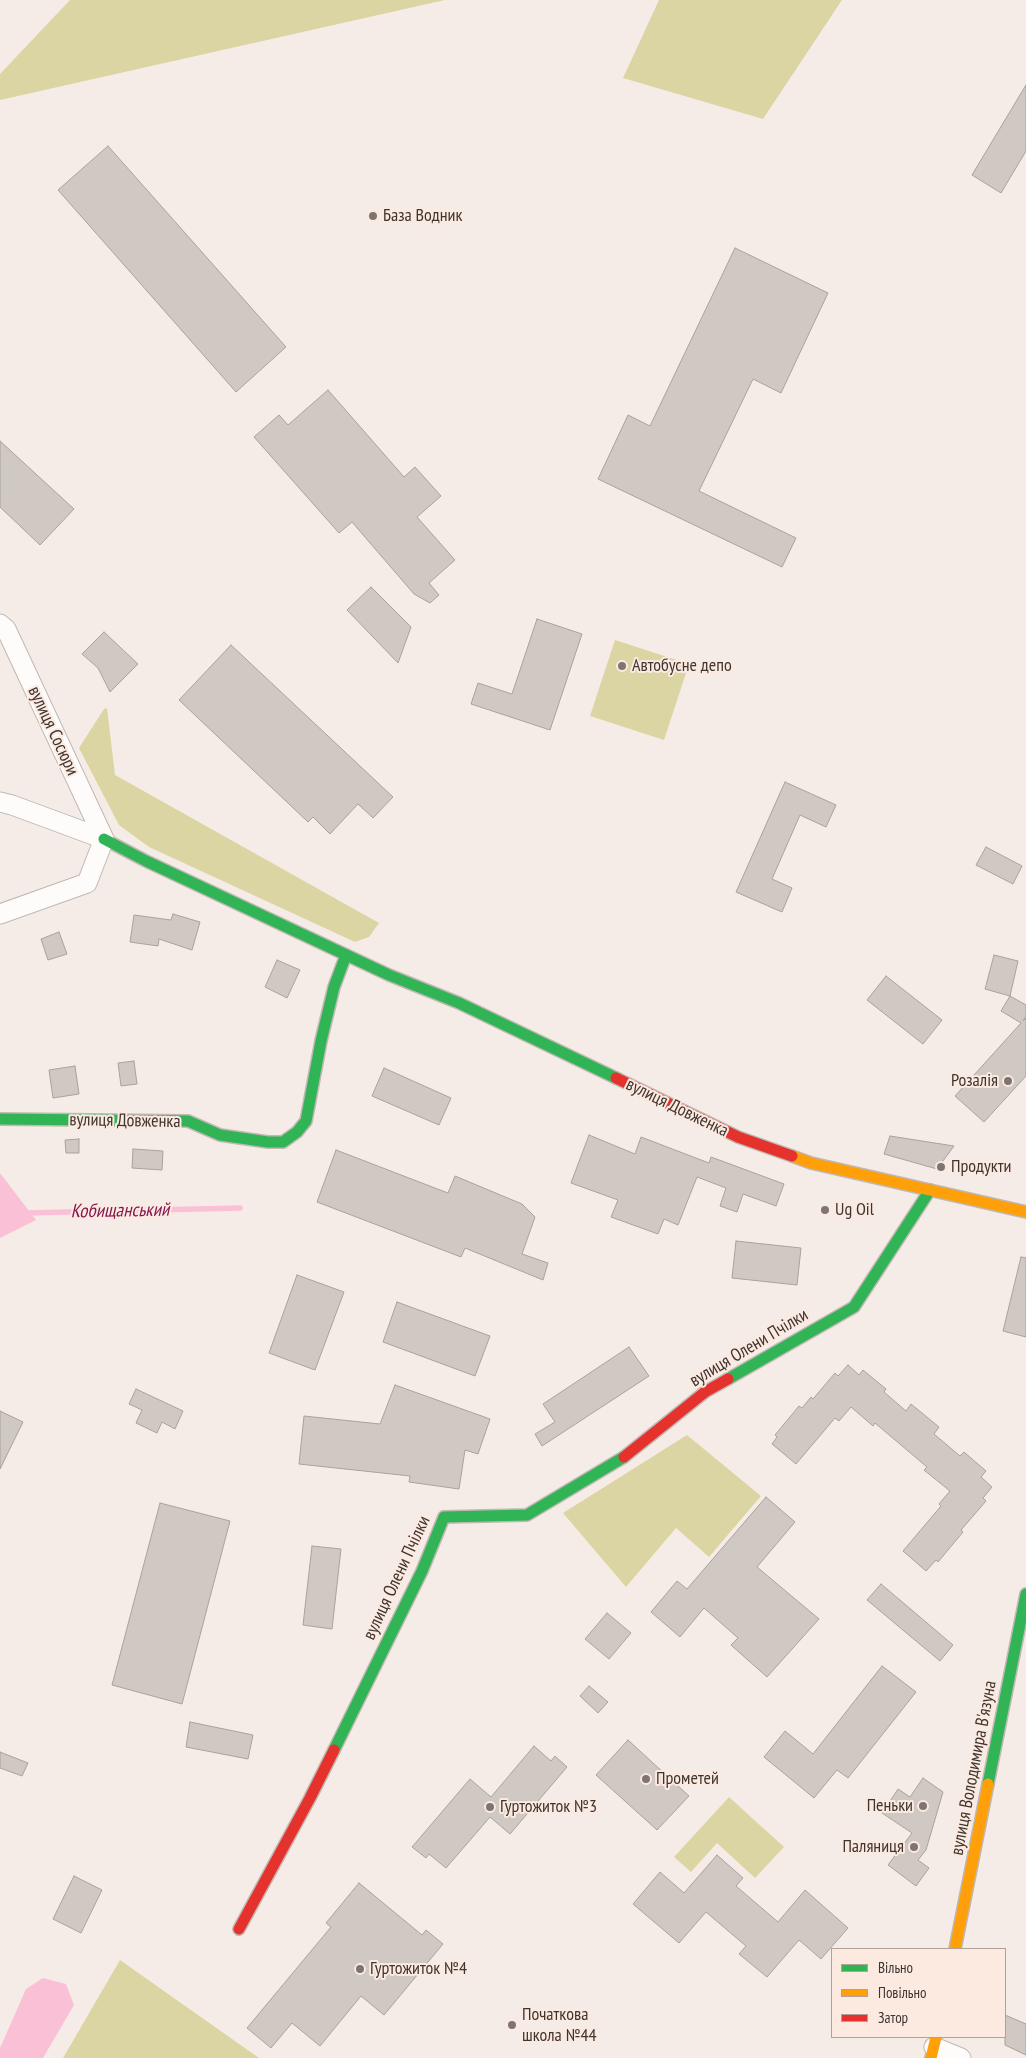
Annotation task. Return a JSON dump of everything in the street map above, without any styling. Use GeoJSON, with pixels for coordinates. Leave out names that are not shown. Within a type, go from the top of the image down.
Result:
{"type":"FeatureCollection","features":[{"type":"Feature","properties":{"kind":"street","name":"вулиця Сосюри"},"geometry":{"type":"LineString","coordinates":[[0,624],[6,629],[104,839]]}},
{"type":"Feature","properties":{"kind":"street","name":"вулиця Довженка"},"geometry":{"type":"LineString","coordinates":[[0,802],[104,839],[146,861],[389,974],[459,1003],[738,1137],[811,1163],[1026,1212]]}},
{"type":"Feature","properties":{"kind":"street"},"geometry":{"type":"LineString","coordinates":[[0,914],[87,882],[104,839]]}},
{"type":"Feature","properties":{"kind":"street","name":"вулиця Довженка"},"geometry":{"type":"LineString","coordinates":[[0,1119],[188,1121],[220,1135],[257,1141],[283,1142],[297,1132],[306,1121],[329,1005],[346,954]]}},
{"type":"Feature","properties":{"kind":"street","name":"вулиця Олени Пчілки"},"geometry":{"type":"LineString","coordinates":[[239,1929],[310,1798],[422,1571],[444,1517],[527,1515],[626,1456],[705,1392],[854,1307],[930,1190]]}},
{"type":"Feature","properties":{"kind":"street","name":"вулиця Володимира В'язуна"},"geometry":{"type":"LineString","coordinates":[[956,1948],[1026,1594]]}},
{"type":"Feature","properties":{"kind":"street"},"geometry":{"type":"LineString","coordinates":[[933,2047],[961,2058]]}},
{"type":"Feature","properties":{"kind":"shaded area"},"geometry":{"type":"Polygon","coordinates":[[[70,0],[445,0],[0,100],[0,74],[70,0]]]}},
{"type":"Feature","properties":{"kind":"shaded area"},"geometry":{"type":"Polygon","coordinates":[[[659,0],[842,0],[763,119],[623,78],[659,0]]]}},
{"type":"Feature","properties":{"kind":"shaded area"},"geometry":{"type":"Polygon","coordinates":[[[615,640],[689,664],[664,740],[590,716],[615,640]]]}},
{"type":"Feature","properties":{"kind":"shaded area"},"geometry":{"type":"Polygon","coordinates":[[[107,708],[115,775],[379,923],[369,937],[355,942],[149,847],[119,825],[79,748],[104,709],[107,708]]]}},
{"type":"Feature","properties":{"kind":"shaded area"},"geometry":{"type":"Polygon","coordinates":[[[0,1173],[36,1220],[0,1238],[0,1173]]]}},
{"type":"Feature","properties":{"kind":"shaded area"},"geometry":{"type":"Polygon","coordinates":[[[687,1435],[761,1496],[709,1557],[676,1528],[626,1587],[563,1513],[687,1435]]]}},
{"type":"Feature","properties":{"kind":"shaded area"},"geometry":{"type":"Polygon","coordinates":[[[729,1797],[784,1847],[755,1878],[717,1843],[691,1872],[674,1857],[729,1797]]]}},
{"type":"Feature","properties":{"kind":"shaded area"},"geometry":{"type":"Polygon","coordinates":[[[120,1960],[259,2058],[63,2058],[120,1960]]]}},
{"type":"Feature","properties":{"kind":"shaded area"},"geometry":{"type":"Polygon","coordinates":[[[43,1978],[66,1984],[74,2005],[43,2058],[0,2058],[0,2048],[26,1989],[43,1978]]]}},
{"type":"Feature","properties":{"kind":"building"},"geometry":{"type":"Polygon","coordinates":[[[1026,85],[1026,151],[1001,193],[972,175],[1026,85]]]}},
{"type":"Feature","properties":{"kind":"building"},"geometry":{"type":"Polygon","coordinates":[[[108,146],[286,347],[236,392],[58,190],[108,146]]]}},
{"type":"Feature","properties":{"kind":"building"},"geometry":{"type":"Polygon","coordinates":[[[735,248],[828,293],[781,393],[753,379],[699,491],[796,538],[782,567],[598,479],[628,415],[650,426],[735,248]]]}},
{"type":"Feature","properties":{"kind":"building"},"geometry":{"type":"Polygon","coordinates":[[[328,390],[404,477],[415,467],[441,496],[417,517],[455,560],[429,583],[439,595],[430,603],[414,594],[352,522],[339,533],[254,437],[279,415],[288,425],[328,390]]]}},
{"type":"Feature","properties":{"kind":"building"},"geometry":{"type":"Polygon","coordinates":[[[0,441],[74,509],[40,545],[0,507],[0,441]]]}},
{"type":"Feature","properties":{"kind":"building"},"geometry":{"type":"Polygon","coordinates":[[[371,587],[411,627],[398,663],[347,610],[371,587]]]}},
{"type":"Feature","properties":{"kind":"building"},"geometry":{"type":"Polygon","coordinates":[[[537,619],[582,634],[550,730],[471,704],[478,683],[512,694],[537,619]]]}},
{"type":"Feature","properties":{"kind":"building"},"geometry":{"type":"Polygon","coordinates":[[[104,632],[138,664],[110,692],[98,668],[82,654],[104,632]]]}},
{"type":"Feature","properties":{"kind":"building"},"geometry":{"type":"Polygon","coordinates":[[[231,645],[393,797],[373,818],[358,804],[330,834],[313,817],[308,822],[179,700],[231,645]]]}},
{"type":"Feature","properties":{"kind":"building"},"geometry":{"type":"Polygon","coordinates":[[[785,782],[836,805],[826,827],[800,815],[772,879],[792,888],[782,912],[736,892],[785,782]]]}},
{"type":"Feature","properties":{"kind":"building"},"geometry":{"type":"Polygon","coordinates":[[[986,847],[1022,866],[1013,884],[976,865],[986,847]]]}},
{"type":"Feature","properties":{"kind":"building"},"geometry":{"type":"Polygon","coordinates":[[[173,914],[200,922],[192,950],[159,939],[158,946],[130,942],[134,915],[171,920],[173,914]]]}},
{"type":"Feature","properties":{"kind":"building"},"geometry":{"type":"Polygon","coordinates":[[[59,932],[67,954],[48,960],[41,939],[59,932]]]}},
{"type":"Feature","properties":{"kind":"building"},"geometry":{"type":"Polygon","coordinates":[[[994,955],[1018,961],[1010,996],[985,989],[994,955]]]}},
{"type":"Feature","properties":{"kind":"building"},"geometry":{"type":"Polygon","coordinates":[[[277,960],[300,970],[287,998],[265,987],[277,960]]]}},
{"type":"Feature","properties":{"kind":"building"},"geometry":{"type":"Polygon","coordinates":[[[886,976],[942,1020],[923,1044],[867,1000],[886,976]]]}},
{"type":"Feature","properties":{"kind":"building"},"geometry":{"type":"Polygon","coordinates":[[[1010,996],[1026,1005],[1026,1016],[1023,1021],[1026,1018],[1026,1076],[984,1122],[955,1096],[1021,1023],[1001,1011],[1010,996]]]}},
{"type":"Feature","properties":{"kind":"building"},"geometry":{"type":"Polygon","coordinates":[[[134,1061],[137,1084],[121,1086],[118,1063],[134,1061]]]}},
{"type":"Feature","properties":{"kind":"building"},"geometry":{"type":"Polygon","coordinates":[[[75,1066],[79,1094],[53,1098],[49,1070],[75,1066]]]}},
{"type":"Feature","properties":{"kind":"building"},"geometry":{"type":"Polygon","coordinates":[[[384,1068],[451,1098],[439,1125],[372,1096],[384,1068]]]}},
{"type":"Feature","properties":{"kind":"building"},"geometry":{"type":"Polygon","coordinates":[[[589,1135],[635,1154],[641,1137],[709,1163],[711,1157],[784,1184],[776,1206],[743,1194],[737,1212],[720,1206],[726,1188],[697,1177],[678,1225],[664,1219],[658,1234],[611,1217],[618,1200],[571,1183],[589,1135]]]}},
{"type":"Feature","properties":{"kind":"building"},"geometry":{"type":"Polygon","coordinates":[[[890,1136],[954,1146],[937,1169],[884,1154],[890,1136]]]}},
{"type":"Feature","properties":{"kind":"building"},"geometry":{"type":"Polygon","coordinates":[[[79,1139],[79,1153],[66,1153],[65,1140],[79,1139]]]}},
{"type":"Feature","properties":{"kind":"building"},"geometry":{"type":"Polygon","coordinates":[[[133,1149],[163,1151],[162,1170],[132,1168],[133,1149]]]}},
{"type":"Feature","properties":{"kind":"building"},"geometry":{"type":"Polygon","coordinates":[[[336,1150],[448,1193],[455,1176],[522,1204],[535,1217],[522,1254],[548,1263],[543,1280],[465,1248],[461,1257],[317,1202],[336,1150]]]}},
{"type":"Feature","properties":{"kind":"building"},"geometry":{"type":"Polygon","coordinates":[[[736,1241],[801,1248],[797,1285],[732,1278],[736,1241]]]}},
{"type":"Feature","properties":{"kind":"building"},"geometry":{"type":"Polygon","coordinates":[[[1021,1257],[1026,1258],[1026,1337],[1003,1331],[1021,1257]]]}},
{"type":"Feature","properties":{"kind":"building"},"geometry":{"type":"Polygon","coordinates":[[[297,1275],[344,1292],[315,1370],[269,1353],[297,1275]]]}},
{"type":"Feature","properties":{"kind":"building"},"geometry":{"type":"Polygon","coordinates":[[[397,1302],[490,1336],[475,1376],[383,1342],[397,1302]]]}},
{"type":"Feature","properties":{"kind":"building"},"geometry":{"type":"Polygon","coordinates":[[[629,1347],[649,1376],[542,1446],[535,1434],[555,1422],[543,1404],[629,1347]]]}},
{"type":"Feature","properties":{"kind":"building"},"geometry":{"type":"Polygon","coordinates":[[[848,1365],[859,1375],[863,1370],[886,1389],[884,1392],[906,1411],[911,1404],[939,1427],[934,1434],[960,1456],[964,1452],[986,1471],[981,1477],[992,1487],[983,1498],[986,1501],[961,1530],[963,1532],[938,1562],[936,1560],[926,1571],[903,1551],[941,1506],[939,1504],[950,1491],[924,1470],[927,1467],[875,1423],[873,1426],[851,1407],[839,1421],[835,1418],[796,1464],[772,1444],[777,1437],[775,1435],[799,1406],[802,1408],[811,1397],[813,1399],[835,1373],[838,1376],[848,1365]]]}},
{"type":"Feature","properties":{"kind":"building"},"geometry":{"type":"Polygon","coordinates":[[[395,1385],[490,1419],[478,1454],[465,1450],[459,1489],[409,1482],[410,1476],[299,1464],[304,1416],[380,1424],[395,1385]]]}},
{"type":"Feature","properties":{"kind":"building"},"geometry":{"type":"Polygon","coordinates":[[[136,1389],[183,1411],[175,1429],[162,1422],[157,1433],[136,1423],[142,1410],[129,1404],[136,1389]]]}},
{"type":"Feature","properties":{"kind":"building"},"geometry":{"type":"Polygon","coordinates":[[[0,1411],[23,1422],[0,1469],[0,1411]]]}},
{"type":"Feature","properties":{"kind":"building"},"geometry":{"type":"Polygon","coordinates":[[[766,1497],[795,1522],[757,1567],[819,1619],[767,1677],[731,1645],[738,1638],[704,1608],[680,1637],[651,1612],[677,1581],[687,1589],[766,1497]]]}},
{"type":"Feature","properties":{"kind":"building"},"geometry":{"type":"Polygon","coordinates":[[[160,1503],[230,1521],[182,1704],[112,1685],[160,1503]]]}},
{"type":"Feature","properties":{"kind":"building"},"geometry":{"type":"Polygon","coordinates":[[[312,1546],[341,1549],[332,1629],[303,1625],[312,1546]]]}},
{"type":"Feature","properties":{"kind":"building"},"geometry":{"type":"Polygon","coordinates":[[[881,1584],[953,1645],[940,1661],[867,1600],[881,1584]]]}},
{"type":"Feature","properties":{"kind":"building"},"geometry":{"type":"Polygon","coordinates":[[[607,1613],[631,1633],[609,1659],[585,1639],[607,1613]]]}},
{"type":"Feature","properties":{"kind":"building"},"geometry":{"type":"Polygon","coordinates":[[[882,1666],[916,1692],[848,1778],[837,1770],[814,1798],[764,1757],[785,1731],[813,1754],[882,1666]]]}},
{"type":"Feature","properties":{"kind":"building"},"geometry":{"type":"Polygon","coordinates":[[[589,1686],[608,1702],[598,1713],[580,1696],[589,1686]]]}},
{"type":"Feature","properties":{"kind":"building"},"geometry":{"type":"Polygon","coordinates":[[[190,1722],[253,1735],[248,1759],[186,1747],[190,1722]]]}},
{"type":"Feature","properties":{"kind":"building"},"geometry":{"type":"Polygon","coordinates":[[[628,1740],[689,1796],[657,1830],[596,1775],[628,1740]]]}},
{"type":"Feature","properties":{"kind":"building","name":"Гуртожиток №3"},"geometry":{"type":"Polygon","coordinates":[[[534,1746],[551,1761],[555,1756],[567,1767],[510,1834],[490,1817],[446,1868],[429,1854],[426,1858],[412,1847],[470,1779],[491,1797],[534,1746]]]}},
{"type":"Feature","properties":{"kind":"building"},"geometry":{"type":"Polygon","coordinates":[[[0,1752],[28,1763],[22,1776],[0,1768],[0,1752]]]}},
{"type":"Feature","properties":{"kind":"building"},"geometry":{"type":"Polygon","coordinates":[[[923,1778],[943,1792],[926,1850],[918,1860],[929,1868],[916,1886],[888,1865],[912,1833],[882,1813],[898,1789],[910,1797],[923,1778]]]}},
{"type":"Feature","properties":{"kind":"building"},"geometry":{"type":"Polygon","coordinates":[[[717,1855],[743,1878],[736,1886],[778,1922],[805,1890],[848,1928],[821,1959],[799,1940],[767,1977],[739,1954],[746,1946],[706,1912],[679,1943],[633,1904],[660,1872],[684,1893],[717,1855]]]}},
{"type":"Feature","properties":{"kind":"building"},"geometry":{"type":"Polygon","coordinates":[[[74,1876],[102,1890],[81,1933],[53,1919],[74,1876]]]}},
{"type":"Feature","properties":{"kind":"building","name":"Гуртожиток №4"},"geometry":{"type":"Polygon","coordinates":[[[359,1883],[422,1935],[426,1930],[443,1944],[384,2015],[361,1996],[320,2046],[292,2023],[271,2048],[247,2028],[331,1927],[326,1923],[359,1883]]]}},
{"type":"Feature","properties":{"kind":"building"},"geometry":{"type":"Polygon","coordinates":[[[1006,2015],[1026,2024],[1026,2055],[1005,2045],[1006,2015]]]}},
{"type":"Feature","properties":{"kind":"waterway","name":"Кобищанський"},"geometry":{"type":"LineString","coordinates":[[25,1213],[240,1208]]}},
{"type":"Feature","properties":{"kind":"traffic: fast"},"geometry":{"type":"LineString","coordinates":[[104,839],[146,861],[389,975],[459,1003],[616,1078]]}},
{"type":"Feature","properties":{"kind":"traffic: fast"},"geometry":{"type":"LineString","coordinates":[[0,1119],[188,1121],[220,1135],[268,1142],[283,1142],[297,1132],[306,1121],[321,1041],[334,987],[346,955]]}},
{"type":"Feature","properties":{"kind":"traffic: fast"},"geometry":{"type":"LineString","coordinates":[[728,1379],[854,1307],[930,1190]]}},
{"type":"Feature","properties":{"kind":"traffic: fast"},"geometry":{"type":"LineString","coordinates":[[334,1750],[422,1571],[444,1517],[527,1515],[624,1457]]}},
{"type":"Feature","properties":{"kind":"traffic: fast"},"geometry":{"type":"LineString","coordinates":[[988,1784],[1026,1594]]}},
{"type":"Feature","properties":{"kind":"traffic: slow"},"geometry":{"type":"LineString","coordinates":[[792,1156],[811,1163],[1026,1212]]}},
{"type":"Feature","properties":{"kind":"traffic: slow"},"geometry":{"type":"LineString","coordinates":[[955,1948],[988,1784]]}},
{"type":"Feature","properties":{"kind":"traffic: slow"},"geometry":{"type":"LineString","coordinates":[[931,2058],[936,2038]]}},
{"type":"Feature","properties":{"kind":"traffic: jam"},"geometry":{"type":"LineString","coordinates":[[616,1078],[738,1137],[792,1156]]}},
{"type":"Feature","properties":{"kind":"traffic: jam"},"geometry":{"type":"LineString","coordinates":[[624,1457],[705,1392],[728,1379]]}},
{"type":"Feature","properties":{"kind":"traffic: jam"},"geometry":{"type":"LineString","coordinates":[[239,1929],[334,1750]]}},
{"type":"Feature","properties":{"kind":"place","name":"База Водник"},"geometry":{"type":"Point","coordinates":[373,216]}},
{"type":"Feature","properties":{"kind":"place","name":"Автобусне депо"},"geometry":{"type":"Point","coordinates":[622,666]}},
{"type":"Feature","properties":{"kind":"place","name":"Розалія"},"geometry":{"type":"Point","coordinates":[1008,1081]}},
{"type":"Feature","properties":{"kind":"place","name":"Продукти"},"geometry":{"type":"Point","coordinates":[941,1167]}},
{"type":"Feature","properties":{"kind":"place","name":"Ug Oil"},"geometry":{"type":"Point","coordinates":[825,1210]}},
{"type":"Feature","properties":{"kind":"place","name":"Прометей"},"geometry":{"type":"Point","coordinates":[646,1779]}},
{"type":"Feature","properties":{"kind":"place","name":"Пеньки"},"geometry":{"type":"Point","coordinates":[923,1806]}},
{"type":"Feature","properties":{"kind":"place","name":"Гуртожиток №3"},"geometry":{"type":"Point","coordinates":[490,1807]}},
{"type":"Feature","properties":{"kind":"place","name":"Паляниця"},"geometry":{"type":"Point","coordinates":[914,1847]}},
{"type":"Feature","properties":{"kind":"place","name":"Гуртожиток №4"},"geometry":{"type":"Point","coordinates":[360,1969]}},
{"type":"Feature","properties":{"kind":"place","name":"Початкова школа №44"},"geometry":{"type":"Point","coordinates":[512,2025]}}]}
